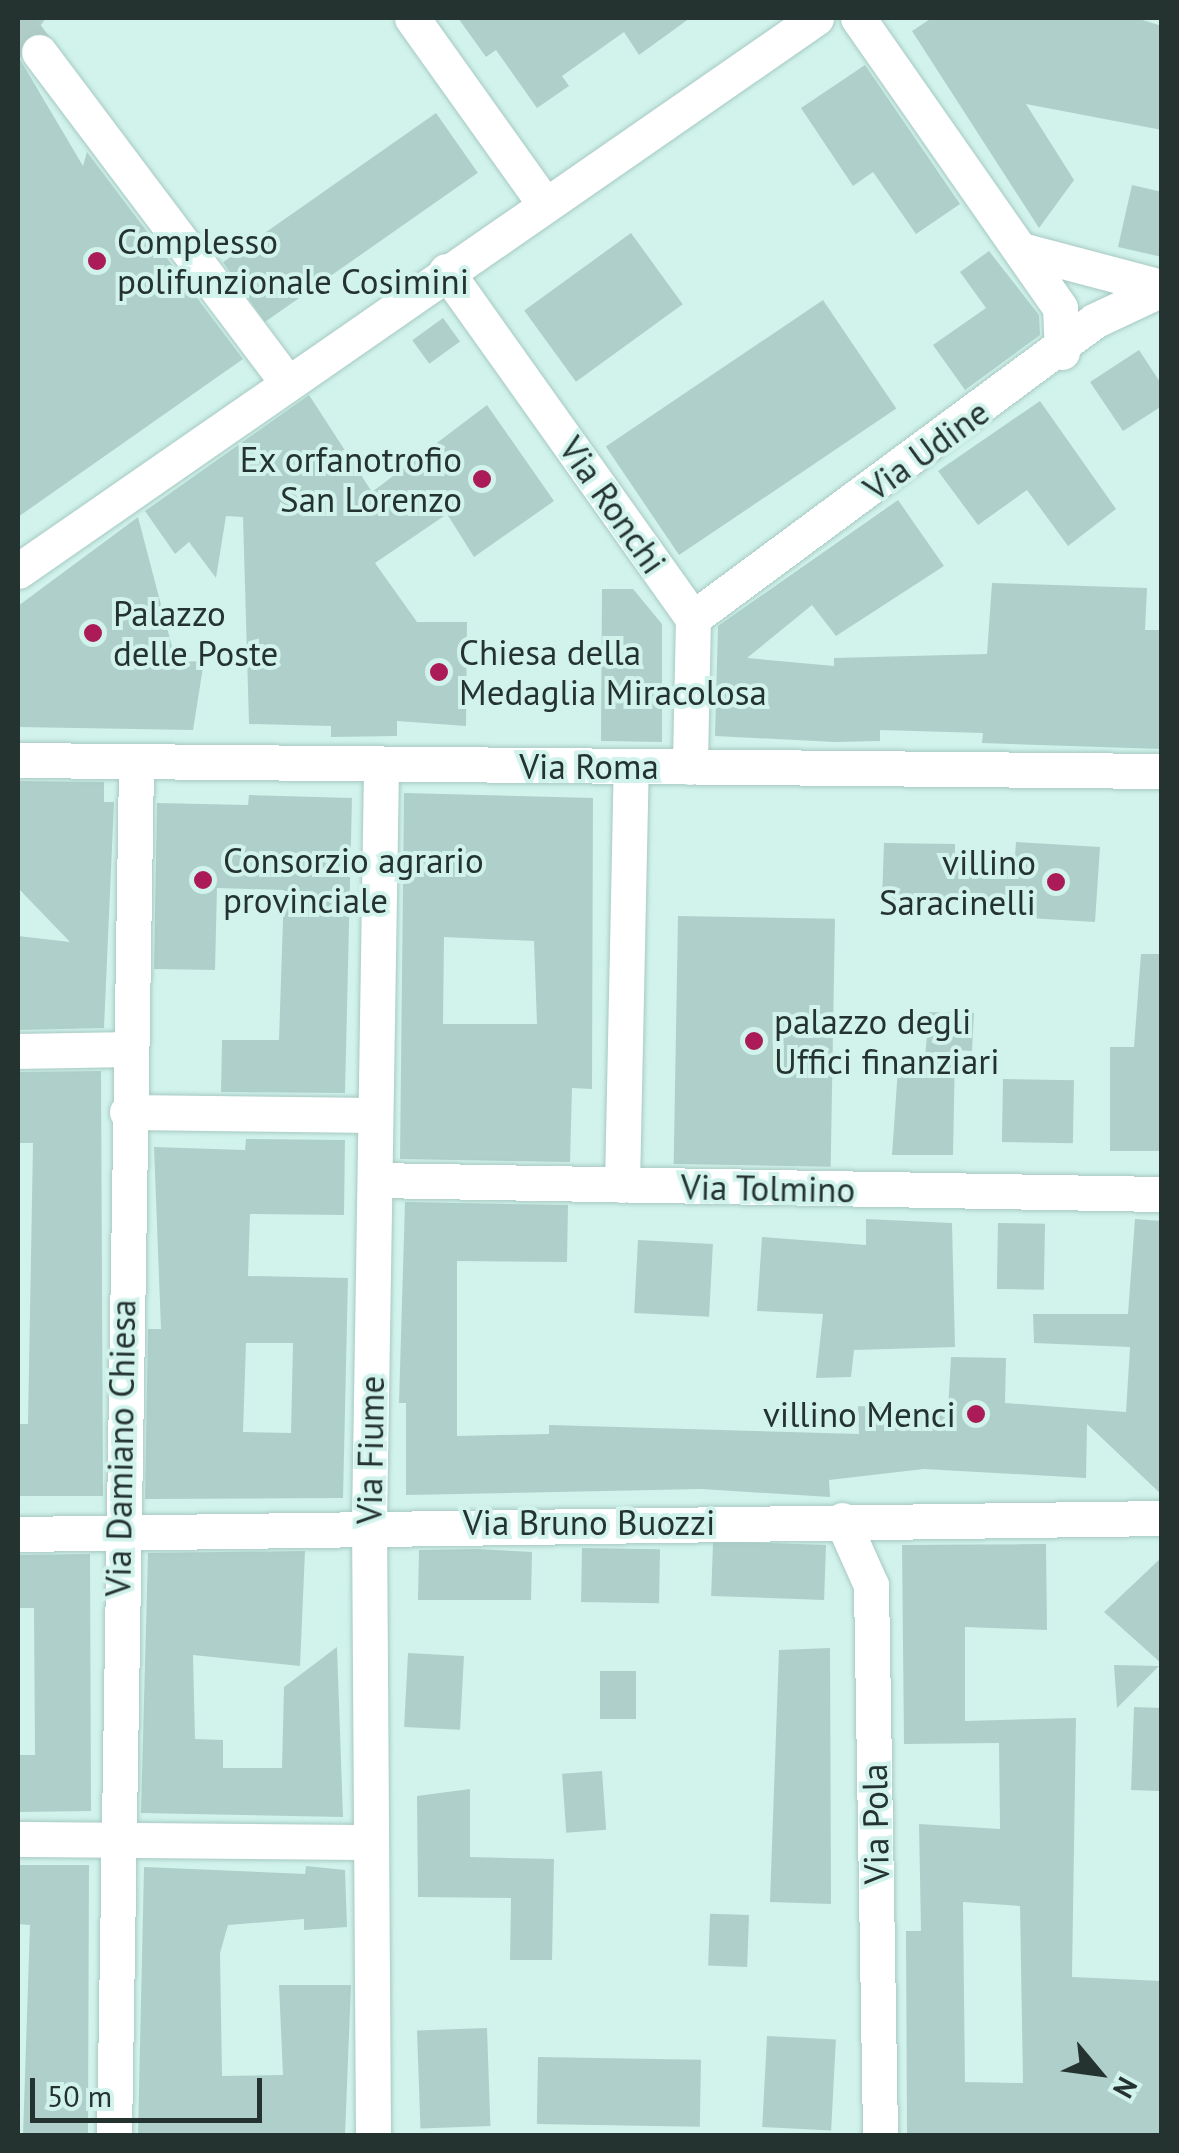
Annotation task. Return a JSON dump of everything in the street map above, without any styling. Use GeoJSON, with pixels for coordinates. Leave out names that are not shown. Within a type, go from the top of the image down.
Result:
{"type":"FeatureCollection","features":[{"type":"Feature","properties":{"kind":"street"},"geometry":{"type":"LineString","coordinates":[[412,18],[544,203]]}},
{"type":"Feature","properties":{"kind":"street"},"geometry":{"type":"LineString","coordinates":[[18,571],[285,380],[816,18]]}},
{"type":"Feature","properties":{"kind":"street"},"geometry":{"type":"LineString","coordinates":[[858,18],[1060,308],[1062,352]]}},
{"type":"Feature","properties":{"kind":"street"},"geometry":{"type":"LineString","coordinates":[[39,52],[285,380]]}},
{"type":"Feature","properties":{"kind":"street"},"geometry":{"type":"LineString","coordinates":[[1021,250],[1162,288]]}},
{"type":"Feature","properties":{"kind":"street","name":"Via Ronchi"},"geometry":{"type":"LineString","coordinates":[[446,271],[693,618]]}},
{"type":"Feature","properties":{"kind":"street","name":"Via Udine"},"geometry":{"type":"LineString","coordinates":[[693,618],[1062,352],[1115,306],[1162,288]]}},
{"type":"Feature","properties":{"kind":"street"},"geometry":{"type":"LineString","coordinates":[[690,767],[693,618]]}},
{"type":"Feature","properties":{"kind":"street","name":"Via Roma"},"geometry":{"type":"LineString","coordinates":[[18,760],[1162,771]]}},
{"type":"Feature","properties":{"kind":"street","name":"Via Damiano Chiesa"},"geometry":{"type":"LineString","coordinates":[[114,2136],[118,1526],[136,761]]}},
{"type":"Feature","properties":{"kind":"street","name":"Via Fiume"},"geometry":{"type":"LineString","coordinates":[[373,2136],[369,1524],[381,765]]}},
{"type":"Feature","properties":{"kind":"street"},"geometry":{"type":"LineString","coordinates":[[622,1185],[631,767]]}},
{"type":"Feature","properties":{"kind":"street"},"geometry":{"type":"LineString","coordinates":[[18,1050],[129,1049]]}},
{"type":"Feature","properties":{"kind":"street"},"geometry":{"type":"LineString","coordinates":[[127,1112],[376,1115]]}},
{"type":"Feature","properties":{"kind":"street","name":"Via Tolmino"},"geometry":{"type":"LineString","coordinates":[[374,1180],[1162,1194]]}},
{"type":"Feature","properties":{"kind":"street","name":"Via Bruno Buozzi"},"geometry":{"type":"LineString","coordinates":[[22,1520],[118,1526],[1162,1518]]}},
{"type":"Feature","properties":{"kind":"street","name":"Via Pola"},"geometry":{"type":"LineString","coordinates":[[842,1520],[871,1585],[880,2136]]}},
{"type":"Feature","properties":{"kind":"street"},"geometry":{"type":"LineString","coordinates":[[18,1839],[370,1842]]}},
{"type":"Feature","properties":{"kind":"building"},"geometry":{"type":"Polygon","coordinates":[[[18,18],[46,18],[18,56],[18,18]]]}},
{"type":"Feature","properties":{"kind":"building"},"geometry":{"type":"Polygon","coordinates":[[[458,18],[690,18],[639,55],[624,32],[562,76],[569,86],[537,108],[496,50],[486,57],[458,18]]]}},
{"type":"Feature","properties":{"kind":"building"},"geometry":{"type":"Polygon","coordinates":[[[932,18],[1136,18],[1162,26],[1162,130],[1026,104],[1074,180],[1039,228],[912,31],[932,18]]]}},
{"type":"Feature","properties":{"kind":"building","name":"Complesso polifunzionale Cosimini"},"geometry":{"type":"Polygon","coordinates":[[[18,56],[83,166],[87,152],[243,359],[18,517],[18,56]]]}},
{"type":"Feature","properties":{"kind":"building"},"geometry":{"type":"Polygon","coordinates":[[[865,65],[960,204],[916,234],[873,172],[853,186],[801,108],[865,65]]]}},
{"type":"Feature","properties":{"kind":"building"},"geometry":{"type":"Polygon","coordinates":[[[436,113],[478,173],[265,322],[223,262],[436,113]]]}},
{"type":"Feature","properties":{"kind":"building"},"geometry":{"type":"Polygon","coordinates":[[[1132,185],[1162,192],[1162,257],[1118,247],[1132,185]]]}},
{"type":"Feature","properties":{"kind":"building"},"geometry":{"type":"Polygon","coordinates":[[[631,233],[683,304],[576,382],[524,311],[631,233]]]}},
{"type":"Feature","properties":{"kind":"building"},"geometry":{"type":"Polygon","coordinates":[[[989,251],[1039,315],[1040,335],[965,390],[933,345],[986,308],[960,272],[989,251]]]}},
{"type":"Feature","properties":{"kind":"building"},"geometry":{"type":"Polygon","coordinates":[[[823,300],[896,409],[679,555],[606,447],[823,300]]]}},
{"type":"Feature","properties":{"kind":"building"},"geometry":{"type":"Polygon","coordinates":[[[443,318],[460,341],[429,364],[412,340],[443,318]]]}},
{"type":"Feature","properties":{"kind":"building"},"geometry":{"type":"Polygon","coordinates":[[[1139,350],[1162,385],[1162,406],[1123,431],[1090,382],[1139,350]]]}},
{"type":"Feature","properties":{"kind":"building"},"geometry":{"type":"Polygon","coordinates":[[[309,395],[372,492],[487,405],[554,501],[474,557],[447,514],[375,563],[417,622],[467,622],[466,726],[397,721],[397,736],[331,737],[331,726],[249,724],[243,517],[226,516],[216,578],[189,542],[175,554],[145,511],[309,395]]]}},
{"type":"Feature","properties":{"kind":"building"},"geometry":{"type":"Polygon","coordinates":[[[1040,401],[1116,509],[1068,546],[1027,490],[978,525],[938,471],[1040,401]]]}},
{"type":"Feature","properties":{"kind":"building"},"geometry":{"type":"Polygon","coordinates":[[[898,500],[944,566],[836,636],[812,605],[747,658],[834,666],[834,658],[987,654],[992,583],[1147,588],[1145,630],[1162,630],[1162,749],[982,743],[983,733],[880,730],[880,741],[715,736],[718,626],[898,500]]]}},
{"type":"Feature","properties":{"kind":"building","name":"Palazzo delle Poste"},"geometry":{"type":"Polygon","coordinates":[[[138,517],[176,662],[204,661],[193,730],[18,727],[18,606],[138,517]]]}},
{"type":"Feature","properties":{"kind":"building"},"geometry":{"type":"Polygon","coordinates":[[[602,589],[633,589],[662,624],[662,742],[601,741],[602,589]]]}},
{"type":"Feature","properties":{"kind":"building"},"geometry":{"type":"Polygon","coordinates":[[[18,781],[104,782],[104,802],[114,802],[104,1028],[18,1030],[18,936],[70,942],[18,888],[18,781]]]}},
{"type":"Feature","properties":{"kind":"building"},"geometry":{"type":"Polygon","coordinates":[[[404,793],[593,798],[592,1089],[572,1088],[570,1162],[400,1159],[404,793]],[[444,937],[443,1024],[537,1024],[534,941],[444,937]]]}},
{"type":"Feature","properties":{"kind":"building"},"geometry":{"type":"Polygon","coordinates":[[[249,795],[352,798],[345,1093],[221,1092],[222,1040],[279,1040],[284,890],[217,888],[215,970],[154,969],[157,803],[248,805],[249,795]]]}},
{"type":"Feature","properties":{"kind":"building"},"geometry":{"type":"Polygon","coordinates":[[[1016,842],[1100,847],[1095,922],[1011,917],[1012,903],[882,900],[884,843],[955,844],[955,868],[1014,870],[1016,842]]]}},
{"type":"Feature","properties":{"kind":"building","name":"palazzo degli Uffici finanziari"},"geometry":{"type":"Polygon","coordinates":[[[678,916],[835,919],[831,1167],[674,1164],[678,916]]]}},
{"type":"Feature","properties":{"kind":"building"},"geometry":{"type":"Polygon","coordinates":[[[1141,954],[1162,954],[1162,1151],[1110,1151],[1110,1047],[1134,1047],[1141,954]]]}},
{"type":"Feature","properties":{"kind":"building"},"geometry":{"type":"Polygon","coordinates":[[[929,1012],[974,1013],[972,1051],[955,1050],[953,1155],[892,1155],[898,1068],[924,1069],[929,1012]]]}},
{"type":"Feature","properties":{"kind":"building"},"geometry":{"type":"Polygon","coordinates":[[[101,1071],[103,1496],[18,1496],[18,1424],[28,1424],[33,1143],[18,1143],[18,1072],[101,1071]]]}},
{"type":"Feature","properties":{"kind":"building"},"geometry":{"type":"Polygon","coordinates":[[[1003,1079],[1074,1080],[1073,1143],[1002,1142],[1003,1079]]]}},
{"type":"Feature","properties":{"kind":"building"},"geometry":{"type":"Polygon","coordinates":[[[246,1139],[345,1140],[344,1215],[250,1214],[248,1276],[348,1278],[343,1498],[145,1499],[148,1329],[161,1329],[154,1147],[245,1150],[246,1139]],[[246,1343],[243,1432],[291,1433],[293,1343],[246,1343]]]}},
{"type":"Feature","properties":{"kind":"building"},"geometry":{"type":"Polygon","coordinates":[[[405,1202],[568,1205],[567,1262],[457,1261],[457,1436],[549,1434],[549,1425],[859,1434],[858,1406],[948,1411],[951,1357],[1006,1358],[1005,1403],[1126,1412],[1130,1347],[1034,1343],[1033,1314],[1128,1314],[1135,1219],[1162,1221],[1162,1495],[1087,1424],[1086,1478],[924,1469],[829,1480],[830,1497],[701,1489],[406,1495],[406,1403],[399,1403],[405,1202]]]}},
{"type":"Feature","properties":{"kind":"building"},"geometry":{"type":"Polygon","coordinates":[[[866,1219],[952,1223],[955,1347],[854,1350],[851,1377],[816,1378],[823,1314],[757,1311],[762,1237],[866,1245],[866,1219]]]}},
{"type":"Feature","properties":{"kind":"building"},"geometry":{"type":"Polygon","coordinates":[[[998,1223],[1045,1224],[1044,1290],[997,1289],[998,1223]]]}},
{"type":"Feature","properties":{"kind":"building"},"geometry":{"type":"Polygon","coordinates":[[[638,1240],[713,1244],[709,1317],[634,1313],[638,1240]]]}},
{"type":"Feature","properties":{"kind":"building"},"geometry":{"type":"Polygon","coordinates":[[[713,1541],[826,1545],[824,1600],[711,1596],[713,1541]]]}},
{"type":"Feature","properties":{"kind":"building"},"geometry":{"type":"Polygon","coordinates":[[[1046,1544],[1047,1630],[965,1627],[965,1721],[1076,1718],[1072,1977],[1162,1981],[1162,2136],[907,2136],[906,1931],[921,1931],[919,1824],[1000,1829],[999,1743],[904,1744],[902,1545],[1046,1544]],[[963,1902],[965,2082],[1023,2083],[1020,1906],[963,1902]]]}},
{"type":"Feature","properties":{"kind":"building"},"geometry":{"type":"Polygon","coordinates":[[[582,1548],[660,1549],[659,1603],[581,1602],[582,1548]]]}},
{"type":"Feature","properties":{"kind":"building"},"geometry":{"type":"Polygon","coordinates":[[[419,1550],[532,1552],[531,1600],[418,1600],[419,1550]]]}},
{"type":"Feature","properties":{"kind":"building"},"geometry":{"type":"Polygon","coordinates":[[[305,1551],[300,1666],[193,1655],[195,1739],[223,1740],[223,1768],[282,1768],[284,1687],[337,1647],[343,1817],[141,1813],[148,1553],[305,1551]]]}},
{"type":"Feature","properties":{"kind":"building"},"geometry":{"type":"Polygon","coordinates":[[[90,1554],[91,1811],[18,1812],[18,1755],[35,1755],[34,1608],[18,1608],[18,1555],[90,1554]]]}},
{"type":"Feature","properties":{"kind":"building"},"geometry":{"type":"Polygon","coordinates":[[[1162,1557],[1162,1664],[1104,1612],[1162,1557]]]}},
{"type":"Feature","properties":{"kind":"building"},"geometry":{"type":"Polygon","coordinates":[[[830,1648],[831,1904],[770,1902],[779,1650],[830,1648]]]}},
{"type":"Feature","properties":{"kind":"building"},"geometry":{"type":"Polygon","coordinates":[[[408,1653],[464,1656],[460,1730],[404,1727],[408,1653]]]}},
{"type":"Feature","properties":{"kind":"building"},"geometry":{"type":"Polygon","coordinates":[[[1114,1665],[1159,1666],[1117,1708],[1114,1665]]]}},
{"type":"Feature","properties":{"kind":"building"},"geometry":{"type":"Polygon","coordinates":[[[600,1671],[636,1671],[636,1719],[600,1719],[600,1671]]]}},
{"type":"Feature","properties":{"kind":"building"},"geometry":{"type":"Polygon","coordinates":[[[1134,1707],[1162,1708],[1159,1791],[1131,1790],[1134,1707]]]}},
{"type":"Feature","properties":{"kind":"building"},"geometry":{"type":"Polygon","coordinates":[[[602,1771],[606,1830],[566,1833],[562,1774],[602,1771]]]}},
{"type":"Feature","properties":{"kind":"building"},"geometry":{"type":"Polygon","coordinates":[[[470,1789],[470,1857],[554,1859],[552,1960],[510,1960],[511,1898],[418,1897],[417,1796],[470,1789]]]}},
{"type":"Feature","properties":{"kind":"building"},"geometry":{"type":"Polygon","coordinates":[[[18,1865],[89,1865],[88,2136],[23,2136],[30,1925],[18,1924],[18,1865]]]}},
{"type":"Feature","properties":{"kind":"building"},"geometry":{"type":"Polygon","coordinates":[[[306,1866],[345,1870],[347,1927],[304,1930],[304,1919],[228,1925],[220,1953],[222,2076],[283,2075],[279,1985],[351,1985],[345,2136],[138,2136],[144,1867],[305,1874],[306,1866]]]}},
{"type":"Feature","properties":{"kind":"building"},"geometry":{"type":"Polygon","coordinates":[[[710,1914],[749,1915],[747,1967],[708,1966],[710,1914]]]}},
{"type":"Feature","properties":{"kind":"building"},"geometry":{"type":"Polygon","coordinates":[[[487,2028],[490,2126],[420,2128],[417,2030],[487,2028]]]}},
{"type":"Feature","properties":{"kind":"building"},"geometry":{"type":"Polygon","coordinates":[[[767,2036],[836,2040],[831,2130],[762,2127],[767,2036]]]}},
{"type":"Feature","properties":{"kind":"building"},"geometry":{"type":"Polygon","coordinates":[[[538,2057],[701,2060],[700,2127],[537,2124],[538,2057]]]}},
{"type":"Feature","properties":{"kind":"tunnel"},"geometry":{"type":"LineString","coordinates":[[18,23],[39,52]]}},
{"type":"Feature","properties":{"kind":"place","name":"Complesso polifunzionale Cosimini"},"geometry":{"type":"Point","coordinates":[97,261]}},
{"type":"Feature","properties":{"kind":"place","name":"Ex orfanotrofio San Lorenzo"},"geometry":{"type":"Point","coordinates":[482,479]}},
{"type":"Feature","properties":{"kind":"place","name":"Palazzo delle Poste"},"geometry":{"type":"Point","coordinates":[93,633]}},
{"type":"Feature","properties":{"kind":"place","name":"Chiesa della Medaglia Miracolosa"},"geometry":{"type":"Point","coordinates":[439,672]}},
{"type":"Feature","properties":{"kind":"place","name":"Consorzio agrario provinciale"},"geometry":{"type":"Point","coordinates":[203,880]}},
{"type":"Feature","properties":{"kind":"place","name":"villino Saracinelli"},"geometry":{"type":"Point","coordinates":[1056,882]}},
{"type":"Feature","properties":{"kind":"place","name":"palazzo degli Uffici finanziari"},"geometry":{"type":"Point","coordinates":[754,1041]}},
{"type":"Feature","properties":{"kind":"place","name":"villino Menci"},"geometry":{"type":"Point","coordinates":[976,1414]}}]}
